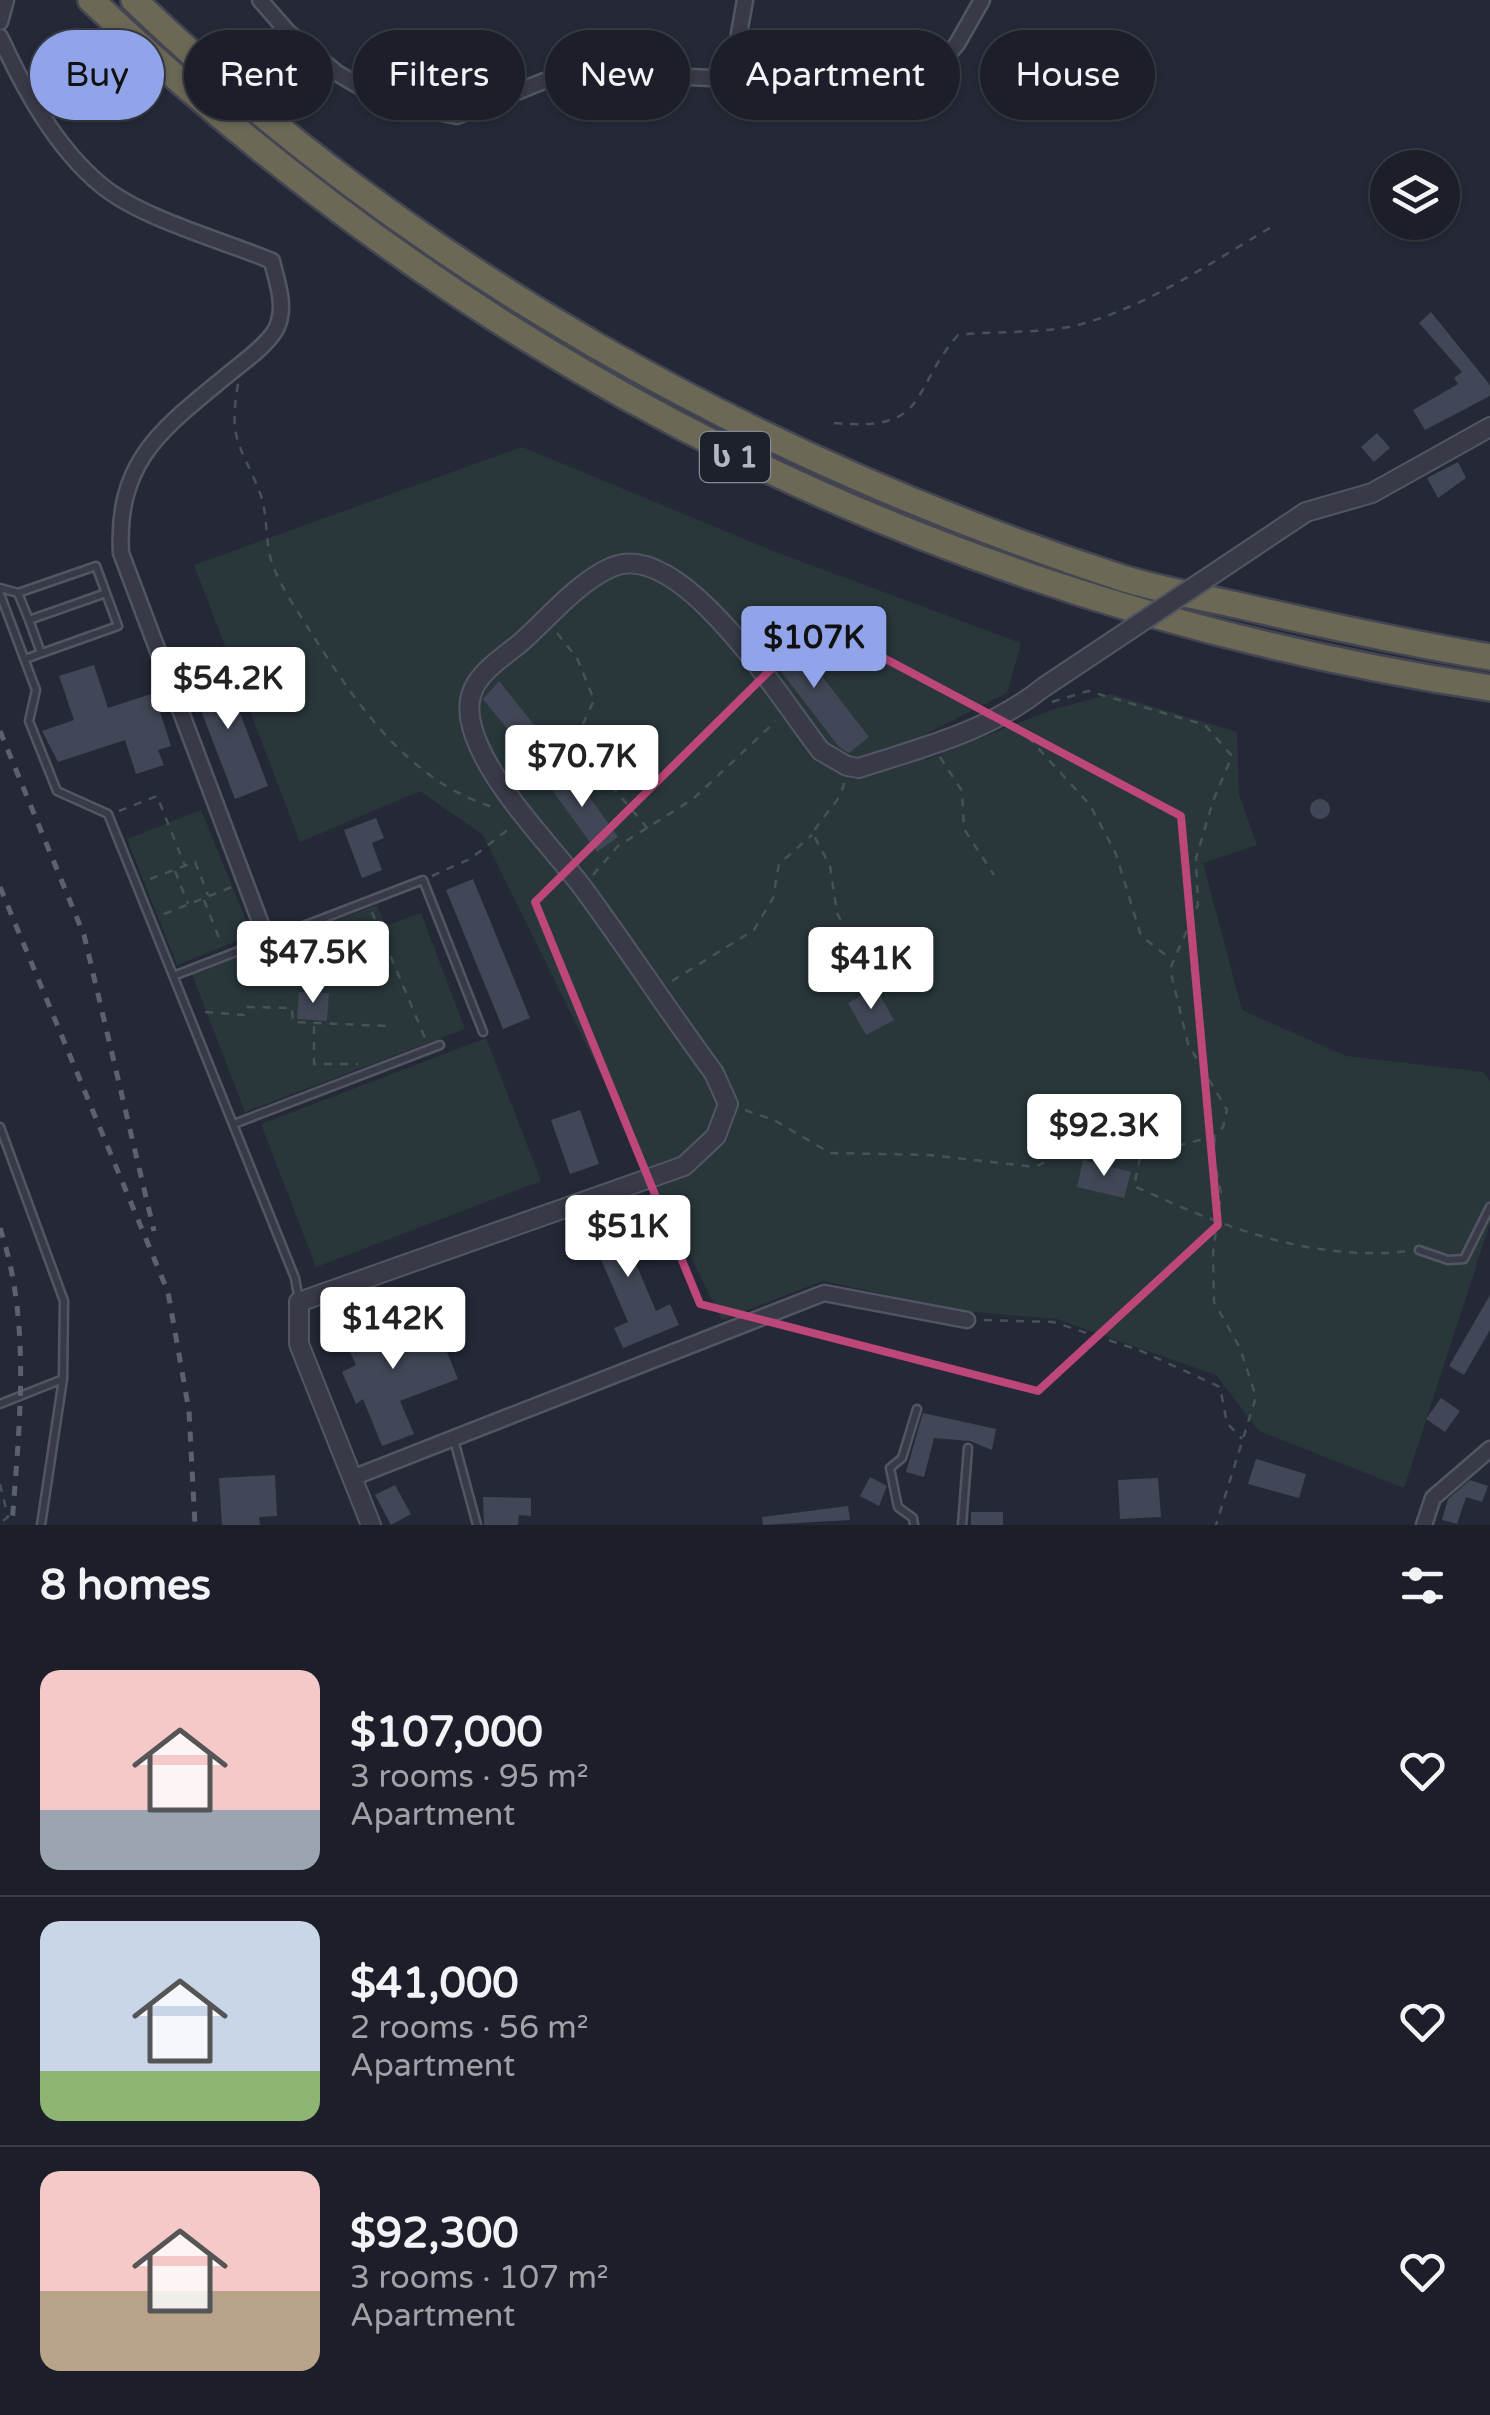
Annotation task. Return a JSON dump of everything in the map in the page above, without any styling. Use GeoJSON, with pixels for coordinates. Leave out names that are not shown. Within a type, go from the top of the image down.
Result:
{"type":"FeatureCollection","features":[{"type":"Feature","properties":{"kind":"highway","name":"ს 1"},"geometry":{"type":"LineString","coordinates":[[92,0],[290,172],[446,288],[695,437],[818,497],[1113,606],[1322,659],[1490,688]]}},
{"type":"Feature","properties":{"kind":"highway","name":"ს 1"},"geometry":{"type":"LineString","coordinates":[[134,0],[315,159],[483,277],[617,361],[832,470],[1124,578],[1401,642],[1490,657]]}},
{"type":"Feature","properties":{"kind":"street"},"geometry":{"type":"LineString","coordinates":[[0,22],[6,0]]}},
{"type":"Feature","properties":{"kind":"street"},"geometry":{"type":"LineString","coordinates":[[260,0],[288,32],[337,73],[384,101],[456,116],[544,81],[629,74],[710,78]]}},
{"type":"Feature","properties":{"kind":"street"},"geometry":{"type":"LineString","coordinates":[[740,30],[746,0]]}},
{"type":"Feature","properties":{"kind":"street"},"geometry":{"type":"LineString","coordinates":[[960,40],[982,0]]}},
{"type":"Feature","properties":{"kind":"street"},"geometry":{"type":"LineString","coordinates":[[0,38],[60,142],[102,186],[152,212],[272,261],[282,304],[276,330],[161,431],[126,483],[119,520],[120,554],[267,940]]}},
{"type":"Feature","properties":{"kind":"street"},"geometry":{"type":"LineString","coordinates":[[371,1525],[299,1344],[299,1302],[684,1166],[716,1136],[728,1104],[714,1073],[586,892],[494,773],[472,730],[467,702],[477,676],[589,579],[616,565],[660,568],[700,597],[822,751],[847,766],[859,768],[1008,715],[1042,696],[1306,512],[1372,493],[1490,427]]}},
{"type":"Feature","properties":{"kind":"street"},"geometry":{"type":"LineString","coordinates":[[352,1478],[824,1293],[968,1320]]}},
{"type":"Feature","properties":{"kind":"street"},"geometry":{"type":"LineString","coordinates":[[1424,1525],[1433,1498],[1488,1455]]}},
{"type":"Feature","properties":{"kind":"lane"},"geometry":{"type":"LineString","coordinates":[[26,659],[118,626],[96,566],[18,593],[0,591],[36,690],[29,721],[57,791],[108,814],[295,1278],[299,1302]]}},
{"type":"Feature","properties":{"kind":"lane"},"geometry":{"type":"LineString","coordinates":[[18,593],[41,653]]}},
{"type":"Feature","properties":{"kind":"lane"},"geometry":{"type":"LineString","coordinates":[[30,620],[106,593]]}},
{"type":"Feature","properties":{"kind":"lane"},"geometry":{"type":"LineString","coordinates":[[176,976],[423,880],[483,1032]]}},
{"type":"Feature","properties":{"kind":"lane"},"geometry":{"type":"LineString","coordinates":[[234,1124],[440,1046]]}},
{"type":"Feature","properties":{"kind":"lane"},"geometry":{"type":"LineString","coordinates":[[0,1126],[64,1301],[63,1379],[40,1525]]}},
{"type":"Feature","properties":{"kind":"lane"},"geometry":{"type":"LineString","coordinates":[[1419,1250],[1448,1260],[1464,1259],[1490,1207]]}},
{"type":"Feature","properties":{"kind":"lane"},"geometry":{"type":"LineString","coordinates":[[0,1404],[63,1379]]}},
{"type":"Feature","properties":{"kind":"lane"},"geometry":{"type":"LineString","coordinates":[[914,1525],[913,1518],[898,1507],[890,1468],[902,1458],[917,1409]]}},
{"type":"Feature","properties":{"kind":"lane"},"geometry":{"type":"LineString","coordinates":[[454,1438],[477,1525]]}},
{"type":"Feature","properties":{"kind":"lane"},"geometry":{"type":"LineString","coordinates":[[962,1525],[968,1448]]}},
{"type":"Feature","properties":{"kind":"path"},"geometry":{"type":"LineString","coordinates":[[834,423],[876,426],[899,417],[926,390],[942,354],[958,335],[1020,333],[1087,323],[1150,298],[1275,225]]}},
{"type":"Feature","properties":{"kind":"path"},"geometry":{"type":"LineString","coordinates":[[242,363],[235,442],[261,495],[272,562],[358,708],[405,755],[451,786],[490,806],[527,814]]}},
{"type":"Feature","properties":{"kind":"path"},"geometry":{"type":"LineString","coordinates":[[546,620],[577,658],[594,700],[580,730],[588,758],[649,830]]}},
{"type":"Feature","properties":{"kind":"path"},"geometry":{"type":"LineString","coordinates":[[728,1104],[774,1120],[830,1153],[930,1155],[1036,1167],[1058,1155],[1140,1156],[1215,1136],[1223,1127],[1227,1110],[1218,1087],[1188,1044],[1172,959],[1198,904],[1196,858],[1212,801],[1232,756],[1205,725],[1088,691],[1042,696]]}},
{"type":"Feature","properties":{"kind":"path"},"geometry":{"type":"LineString","coordinates":[[586,892],[596,870],[618,846],[693,799],[759,732],[790,712]]}},
{"type":"Feature","properties":{"kind":"path"},"geometry":{"type":"LineString","coordinates":[[1008,715],[1090,806],[1116,854],[1141,936],[1172,959]]}},
{"type":"Feature","properties":{"kind":"path"},"geometry":{"type":"LineString","coordinates":[[932,744],[962,791],[964,829],[994,875]]}},
{"type":"Feature","properties":{"kind":"path"},"geometry":{"type":"LineString","coordinates":[[655,992],[754,930],[774,898],[780,864],[813,834],[819,820],[842,795],[847,766]]}},
{"type":"Feature","properties":{"kind":"path"},"geometry":{"type":"LineString","coordinates":[[108,814],[157,796],[185,866]]}},
{"type":"Feature","properties":{"kind":"path"},"geometry":{"type":"LineString","coordinates":[[423,880],[470,859],[527,814]]}},
{"type":"Feature","properties":{"kind":"path"},"geometry":{"type":"LineString","coordinates":[[813,834],[830,866],[837,913],[871,979]]}},
{"type":"Feature","properties":{"kind":"path"},"geometry":{"type":"LineString","coordinates":[[150,879],[195,862],[226,956]]}},
{"type":"Feature","properties":{"kind":"path"},"geometry":{"type":"LineString","coordinates":[[175,870],[188,904]]}},
{"type":"Feature","properties":{"kind":"path"},"geometry":{"type":"LineString","coordinates":[[164,914],[246,882]]}},
{"type":"Feature","properties":{"kind":"path"},"geometry":{"type":"LineString","coordinates":[[368,901],[430,1050]]}},
{"type":"Feature","properties":{"kind":"path"},"geometry":{"type":"LineString","coordinates":[[204,1012],[244,1015],[246,1007],[292,1008],[293,1022],[387,1026]]}},
{"type":"Feature","properties":{"kind":"path"},"geometry":{"type":"LineString","coordinates":[[314,1022],[314,1064],[370,1064],[378,1070]]}},
{"type":"Feature","properties":{"kind":"path"},"geometry":{"type":"LineString","coordinates":[[1215,1136],[1213,1153],[1221,1193],[1214,1302],[1234,1334],[1256,1397],[1216,1525]]}},
{"type":"Feature","properties":{"kind":"path"},"geometry":{"type":"LineString","coordinates":[[1140,1156],[1134,1186],[1217,1224],[1313,1252],[1419,1250]]}},
{"type":"Feature","properties":{"kind":"path"},"geometry":{"type":"LineString","coordinates":[[968,1320],[1052,1322],[1139,1350],[1220,1387],[1227,1422],[1242,1439]]}},
{"type":"Feature","properties":{"kind":"path"},"geometry":{"type":"LineString","coordinates":[[0,1484],[8,1517],[0,1524]]}},
{"type":"Feature","properties":{"kind":"highlighted area"},"geometry":{"type":"Polygon","coordinates":[[[818,623],[1181,816],[1218,1225],[1038,1391],[700,1304],[535,902],[818,623]]]}},
{"type":"Feature","properties":{"kind":"shaded area"},"geometry":{"type":"Polygon","coordinates":[[[522,447],[773,551],[1021,643],[1007,693],[920,737],[926,760],[1054,709],[1111,694],[1237,732],[1239,795],[1257,845],[1203,863],[1242,1010],[1346,1056],[1483,1072],[1490,1081],[1490,1223],[1404,1488],[1259,1431],[1216,1375],[1057,1319],[962,1311],[823,1281],[722,1320],[483,835],[420,791],[300,842],[194,565],[522,447]]]}},
{"type":"Feature","properties":{"kind":"shaded area"},"geometry":{"type":"Polygon","coordinates":[[[201,810],[252,935],[177,965],[127,839],[201,810]]]}},
{"type":"Feature","properties":{"kind":"shaded area"},"geometry":{"type":"Polygon","coordinates":[[[377,905],[386,926],[421,913],[465,1029],[245,1112],[192,974],[377,905]]]}},
{"type":"Feature","properties":{"kind":"shaded area"},"geometry":{"type":"Polygon","coordinates":[[[486,1038],[541,1181],[316,1267],[261,1124],[486,1038]]]}},
{"type":"Feature","properties":{"kind":"building"},"geometry":{"type":"Polygon","coordinates":[[[1431,312],[1490,385],[1490,396],[1425,430],[1413,410],[1458,384],[1454,378],[1462,372],[1419,323],[1431,312]]]}},
{"type":"Feature","properties":{"kind":"building"},"geometry":{"type":"Polygon","coordinates":[[[1377,433],[1390,448],[1374,462],[1361,447],[1377,433]]]}},
{"type":"Feature","properties":{"kind":"building"},"geometry":{"type":"Polygon","coordinates":[[[1458,462],[1466,478],[1438,498],[1427,478],[1458,462]]]}},
{"type":"Feature","properties":{"kind":"building"},"geometry":{"type":"Polygon","coordinates":[[[783,626],[869,737],[849,753],[839,747],[760,644],[783,626]]]}},
{"type":"Feature","properties":{"kind":"building"},"geometry":{"type":"Polygon","coordinates":[[[94,665],[108,708],[154,693],[171,746],[158,750],[164,765],[136,774],[125,740],[58,762],[42,731],[74,720],[59,676],[94,665]]]}},
{"type":"Feature","properties":{"kind":"building"},"geometry":{"type":"Polygon","coordinates":[[[222,666],[268,786],[235,799],[189,679],[222,666]]]}},
{"type":"Feature","properties":{"kind":"building"},"geometry":{"type":"Polygon","coordinates":[[[499,681],[548,742],[530,757],[483,699],[499,681]]]}},
{"type":"Feature","properties":{"kind":"building"},"geometry":{"type":"Polygon","coordinates":[[[568,767],[618,837],[597,852],[547,783],[568,767]]]}},
{"type":"Feature","properties":{"kind":"building"},"geometry":{"type":"Polygon","coordinates":[[[1316,799],[1324,799],[1330,809],[1324,819],[1316,819],[1310,813],[1310,805],[1316,799]]]}},
{"type":"Feature","properties":{"kind":"building"},"geometry":{"type":"Polygon","coordinates":[[[376,818],[384,838],[372,843],[382,870],[362,878],[344,830],[376,818]]]}},
{"type":"Feature","properties":{"kind":"building"},"geometry":{"type":"Polygon","coordinates":[[[473,879],[530,1018],[503,1029],[446,890],[473,879]]]}},
{"type":"Feature","properties":{"kind":"building"},"geometry":{"type":"Polygon","coordinates":[[[866,934],[875,945],[886,936],[895,948],[873,965],[856,943],[866,934]]]}},
{"type":"Feature","properties":{"kind":"building"},"geometry":{"type":"Polygon","coordinates":[[[876,988],[894,1020],[866,1035],[848,1003],[876,988]]]}},
{"type":"Feature","properties":{"kind":"building"},"geometry":{"type":"Polygon","coordinates":[[[299,992],[329,993],[327,1021],[297,1019],[299,992]]]}},
{"type":"Feature","properties":{"kind":"building"},"geometry":{"type":"Polygon","coordinates":[[[580,1110],[599,1164],[570,1174],[551,1120],[580,1110]]]}},
{"type":"Feature","properties":{"kind":"building"},"geometry":{"type":"Polygon","coordinates":[[[1083,1160],[1131,1172],[1124,1198],[1077,1187],[1083,1160]]]}},
{"type":"Feature","properties":{"kind":"building"},"geometry":{"type":"Polygon","coordinates":[[[633,1210],[642,1233],[626,1240],[656,1311],[670,1304],[679,1325],[623,1348],[614,1328],[628,1322],[596,1248],[587,1251],[579,1233],[633,1210]]]}},
{"type":"Feature","properties":{"kind":"building"},"geometry":{"type":"Polygon","coordinates":[[[1490,1295],[1490,1330],[1464,1375],[1449,1366],[1490,1295]]]}},
{"type":"Feature","properties":{"kind":"building"},"geometry":{"type":"Polygon","coordinates":[[[363,1309],[378,1345],[435,1323],[458,1379],[400,1401],[414,1434],[382,1446],[363,1399],[356,1404],[342,1372],[356,1365],[336,1320],[363,1309]]]}},
{"type":"Feature","properties":{"kind":"building"},"geometry":{"type":"Polygon","coordinates":[[[1441,1398],[1460,1411],[1445,1432],[1426,1419],[1441,1398]]]}},
{"type":"Feature","properties":{"kind":"building"},"geometry":{"type":"Polygon","coordinates":[[[923,1413],[996,1429],[992,1450],[970,1441],[934,1438],[924,1477],[906,1472],[923,1413]]]}},
{"type":"Feature","properties":{"kind":"building"},"geometry":{"type":"Polygon","coordinates":[[[1256,1459],[1306,1474],[1299,1498],[1248,1484],[1256,1459]]]}},
{"type":"Feature","properties":{"kind":"building"},"geometry":{"type":"Polygon","coordinates":[[[275,1475],[277,1516],[259,1517],[260,1525],[222,1525],[219,1478],[275,1475]]]}},
{"type":"Feature","properties":{"kind":"building"},"geometry":{"type":"Polygon","coordinates":[[[870,1477],[887,1486],[879,1506],[860,1496],[870,1477]]]}},
{"type":"Feature","properties":{"kind":"building"},"geometry":{"type":"Polygon","coordinates":[[[1158,1478],[1161,1517],[1120,1519],[1118,1480],[1158,1478]]]}},
{"type":"Feature","properties":{"kind":"building"},"geometry":{"type":"Polygon","coordinates":[[[1470,1480],[1488,1486],[1482,1502],[1466,1497],[1457,1524],[1442,1520],[1448,1499],[1470,1480]]]}},
{"type":"Feature","properties":{"kind":"building"},"geometry":{"type":"Polygon","coordinates":[[[395,1485],[411,1514],[391,1525],[375,1495],[395,1485]]]}},
{"type":"Feature","properties":{"kind":"building"},"geometry":{"type":"Polygon","coordinates":[[[483,1497],[531,1498],[531,1516],[519,1515],[518,1525],[484,1525],[483,1497]]]}},
{"type":"Feature","properties":{"kind":"building"},"geometry":{"type":"Polygon","coordinates":[[[848,1506],[850,1520],[763,1525],[762,1517],[848,1506]]]}},
{"type":"Feature","properties":{"kind":"building"},"geometry":{"type":"Polygon","coordinates":[[[971,1512],[1003,1512],[1003,1525],[971,1525],[971,1512]]]}},
{"type":"Feature","properties":{"kind":"railway"},"geometry":{"type":"LineString","coordinates":[[0,731],[84,935],[154,1231]]}},
{"type":"Feature","properties":{"kind":"railway"},"geometry":{"type":"LineString","coordinates":[[0,887],[168,1292],[189,1411],[195,1525]]}},
{"type":"Feature","properties":{"kind":"railway"},"geometry":{"type":"LineString","coordinates":[[0,1228],[10,1264],[20,1338],[20,1413],[12,1525]]}}]}
